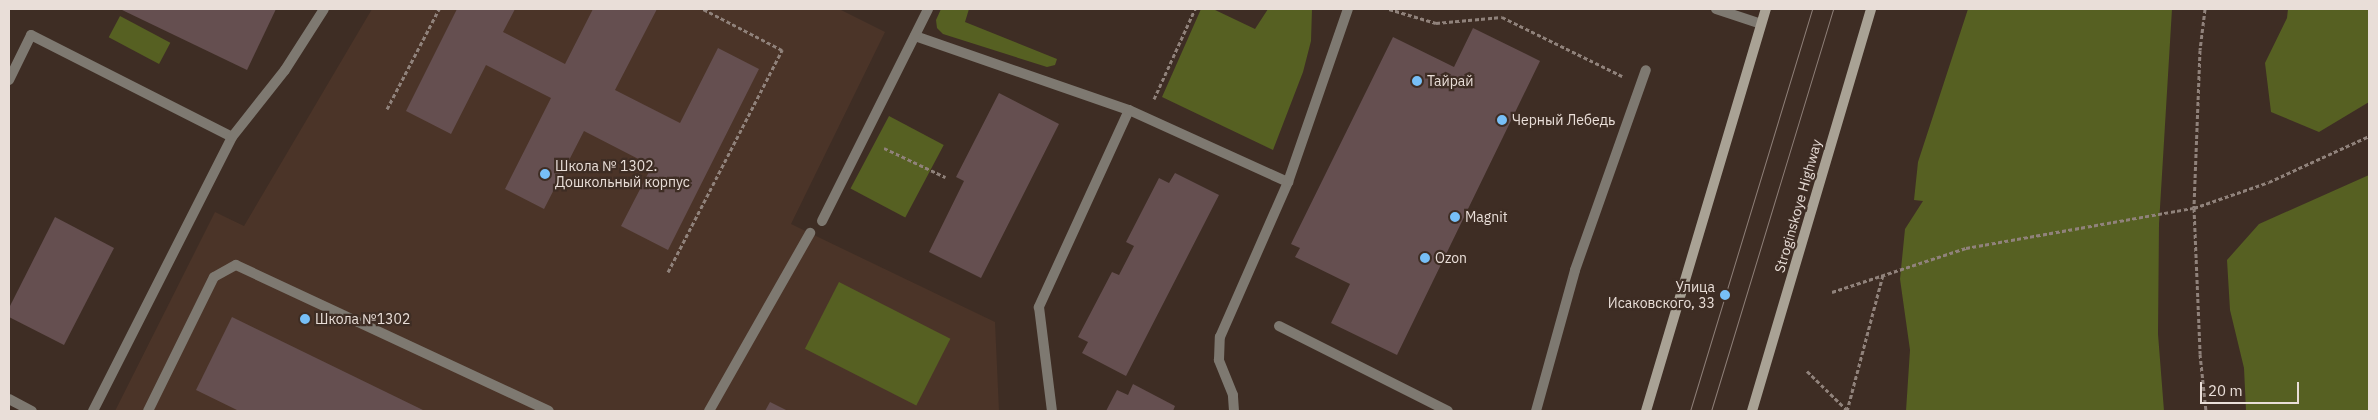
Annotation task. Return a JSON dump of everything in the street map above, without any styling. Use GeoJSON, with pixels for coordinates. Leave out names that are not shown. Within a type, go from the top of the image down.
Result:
{"type":"FeatureCollection","features":[{"type":"Feature","properties":{"kind":"main road"},"geometry":{"type":"LineString","coordinates":[[1646,411],[1766,9]]}},
{"type":"Feature","properties":{"kind":"main road","name":"Stroginskoye Highway"},"geometry":{"type":"LineString","coordinates":[[1752,411],[1871,9]]}},
{"type":"Feature","properties":{"kind":"lane"},"geometry":{"type":"LineString","coordinates":[[93,411],[232,137],[285,70],[324,9]]}},
{"type":"Feature","properties":{"kind":"lane"},"geometry":{"type":"LineString","coordinates":[[822,220],[928,9]]}},
{"type":"Feature","properties":{"kind":"lane"},"geometry":{"type":"LineString","coordinates":[[1234,411],[1233,394],[1219,360],[1220,337],[1288,182],[1348,9]]}},
{"type":"Feature","properties":{"kind":"lane"},"geometry":{"type":"LineString","coordinates":[[1716,9],[1761,24]]}},
{"type":"Feature","properties":{"kind":"lane"},"geometry":{"type":"LineString","coordinates":[[9,80],[31,35],[232,137]]}},
{"type":"Feature","properties":{"kind":"lane"},"geometry":{"type":"LineString","coordinates":[[915,36],[1129,110],[1288,182]]}},
{"type":"Feature","properties":{"kind":"lane"},"geometry":{"type":"LineString","coordinates":[[1536,411],[1575,270],[1646,70]]}},
{"type":"Feature","properties":{"kind":"lane"},"geometry":{"type":"LineString","coordinates":[[1052,411],[1039,307],[1129,110]]}},
{"type":"Feature","properties":{"kind":"lane"},"geometry":{"type":"LineString","coordinates":[[709,411],[810,233]]}},
{"type":"Feature","properties":{"kind":"lane"},"geometry":{"type":"LineString","coordinates":[[148,411],[214,277],[236,265],[549,411]]}},
{"type":"Feature","properties":{"kind":"lane"},"geometry":{"type":"LineString","coordinates":[[1279,326],[1448,411]]}},
{"type":"Feature","properties":{"kind":"lane"},"geometry":{"type":"LineString","coordinates":[[9,399],[32,411]]}},
{"type":"Feature","properties":{"kind":"path"},"geometry":{"type":"LineString","coordinates":[[387,109],[439,9]]}},
{"type":"Feature","properties":{"kind":"path"},"geometry":{"type":"LineString","coordinates":[[668,272],[782,50],[703,9]]}},
{"type":"Feature","properties":{"kind":"path"},"geometry":{"type":"LineString","coordinates":[[1145,118],[1195,9]]}},
{"type":"Feature","properties":{"kind":"path"},"geometry":{"type":"LineString","coordinates":[[1388,9],[1436,23],[1502,17],[1640,84]]}},
{"type":"Feature","properties":{"kind":"path"},"geometry":{"type":"LineString","coordinates":[[2205,9],[2200,50],[2194,208],[2200,354],[2206,411]]}},
{"type":"Feature","properties":{"kind":"path"},"geometry":{"type":"LineString","coordinates":[[1832,292],[1966,248],[2194,208],[2269,182],[2369,136]]}},
{"type":"Feature","properties":{"kind":"path"},"geometry":{"type":"LineString","coordinates":[[863,138],[946,177]]}},
{"type":"Feature","properties":{"kind":"path"},"geometry":{"type":"LineString","coordinates":[[1847,411],[1884,274]]}},
{"type":"Feature","properties":{"kind":"path"},"geometry":{"type":"LineString","coordinates":[[1808,371],[1847,411]]}},
{"type":"Feature","properties":{"kind":"shaded area","name":"Школа № 1302. Дошкольный корпус"},"geometry":{"type":"Polygon","coordinates":[[[372,9],[839,9],[885,32],[791,224],[995,322],[999,411],[115,411],[215,212],[244,226],[372,9]]]}},
{"type":"Feature","properties":{"kind":"green space"},"geometry":{"type":"Polygon","coordinates":[[[941,9],[969,9],[965,22],[1057,59],[1055,65],[1047,67],[943,34],[937,28],[936,20],[941,9]]]}},
{"type":"Feature","properties":{"kind":"green space"},"geometry":{"type":"Polygon","coordinates":[[[1201,9],[1213,9],[1255,29],[1268,9],[1312,9],[1311,41],[1303,72],[1273,150],[1162,97],[1201,9]]]}},
{"type":"Feature","properties":{"kind":"green space"},"geometry":{"type":"Polygon","coordinates":[[[1968,9],[2172,9],[2159,224],[2158,334],[2164,411],[1906,411],[1910,350],[1900,279],[1905,229],[1923,201],[1914,200],[1918,162],[1968,9]]]}},
{"type":"Feature","properties":{"kind":"green space"},"geometry":{"type":"Polygon","coordinates":[[[2288,9],[2369,9],[2369,102],[2319,132],[2271,112],[2265,63],[2287,18],[2288,9]]]}},
{"type":"Feature","properties":{"kind":"green space"},"geometry":{"type":"Polygon","coordinates":[[[120,16],[170,43],[159,64],[109,37],[120,16]]]}},
{"type":"Feature","properties":{"kind":"green space"},"geometry":{"type":"Polygon","coordinates":[[[889,116],[944,145],[905,218],[851,188],[889,116]]]}},
{"type":"Feature","properties":{"kind":"green space"},"geometry":{"type":"Polygon","coordinates":[[[2369,175],[2369,411],[2246,411],[2244,368],[2230,310],[2227,260],[2259,224],[2369,175]]]}},
{"type":"Feature","properties":{"kind":"green space"},"geometry":{"type":"Polygon","coordinates":[[[839,282],[950,339],[916,406],[805,349],[839,282]]]}},
{"type":"Feature","properties":{"kind":"building"},"geometry":{"type":"Polygon","coordinates":[[[120,9],[276,9],[247,70],[120,9]]]}},
{"type":"Feature","properties":{"kind":"building"},"geometry":{"type":"Polygon","coordinates":[[[457,9],[515,9],[503,32],[565,64],[593,9],[657,9],[615,90],[680,123],[718,48],[759,69],[668,250],[621,226],[652,166],[584,131],[544,209],[505,189],[551,98],[486,65],[451,134],[406,111],[457,9]]]}},
{"type":"Feature","properties":{"kind":"building"},"geometry":{"type":"Polygon","coordinates":[[[1473,28],[1540,61],[1397,355],[1331,323],[1350,284],[1295,257],[1300,248],[1291,244],[1393,37],[1454,67],[1473,28]]]}},
{"type":"Feature","properties":{"kind":"building"},"geometry":{"type":"Polygon","coordinates":[[[999,93],[1059,124],[981,278],[929,252],[964,181],[956,177],[999,93]]]}},
{"type":"Feature","properties":{"kind":"building"},"geometry":{"type":"Polygon","coordinates":[[[1175,173],[1219,195],[1126,376],[1082,353],[1088,342],[1078,337],[1112,272],[1119,275],[1134,246],[1126,242],[1159,178],[1169,183],[1175,173]]]}},
{"type":"Feature","properties":{"kind":"building"},"geometry":{"type":"Polygon","coordinates":[[[55,217],[114,248],[64,345],[9,317],[9,308],[55,217]]]}},
{"type":"Feature","properties":{"kind":"building"},"geometry":{"type":"Polygon","coordinates":[[[232,317],[425,411],[239,411],[196,390],[232,317]]]}},
{"type":"Feature","properties":{"kind":"building"},"geometry":{"type":"Polygon","coordinates":[[[1133,384],[1175,406],[1173,411],[1106,411],[1117,390],[1128,395],[1133,384]]]}},
{"type":"Feature","properties":{"kind":"building"},"geometry":{"type":"Polygon","coordinates":[[[770,402],[788,411],[765,411],[770,402]]]}},
{"type":"Feature","properties":{"kind":"tram line"},"geometry":{"type":"LineString","coordinates":[[1690,411],[1812,9]]}},
{"type":"Feature","properties":{"kind":"tram line"},"geometry":{"type":"LineString","coordinates":[[1711,411],[1833,9]]}},
{"type":"Feature","properties":{"kind":"place","name":"Тайрай"},"geometry":{"type":"Point","coordinates":[1417,81]}},
{"type":"Feature","properties":{"kind":"place","name":"Черный Лебедь"},"geometry":{"type":"Point","coordinates":[1502,120]}},
{"type":"Feature","properties":{"kind":"place","name":"Школа № 1302. Дошкольный корпус"},"geometry":{"type":"Point","coordinates":[545,174]}},
{"type":"Feature","properties":{"kind":"place","name":"Magnit"},"geometry":{"type":"Point","coordinates":[1455,217]}},
{"type":"Feature","properties":{"kind":"place","name":"Ozon"},"geometry":{"type":"Point","coordinates":[1425,258]}},
{"type":"Feature","properties":{"kind":"place","name":"Улица Исаковского, 33"},"geometry":{"type":"Point","coordinates":[1725,295]}},
{"type":"Feature","properties":{"kind":"place","name":"Школа №1302"},"geometry":{"type":"Point","coordinates":[305,319]}}]}
